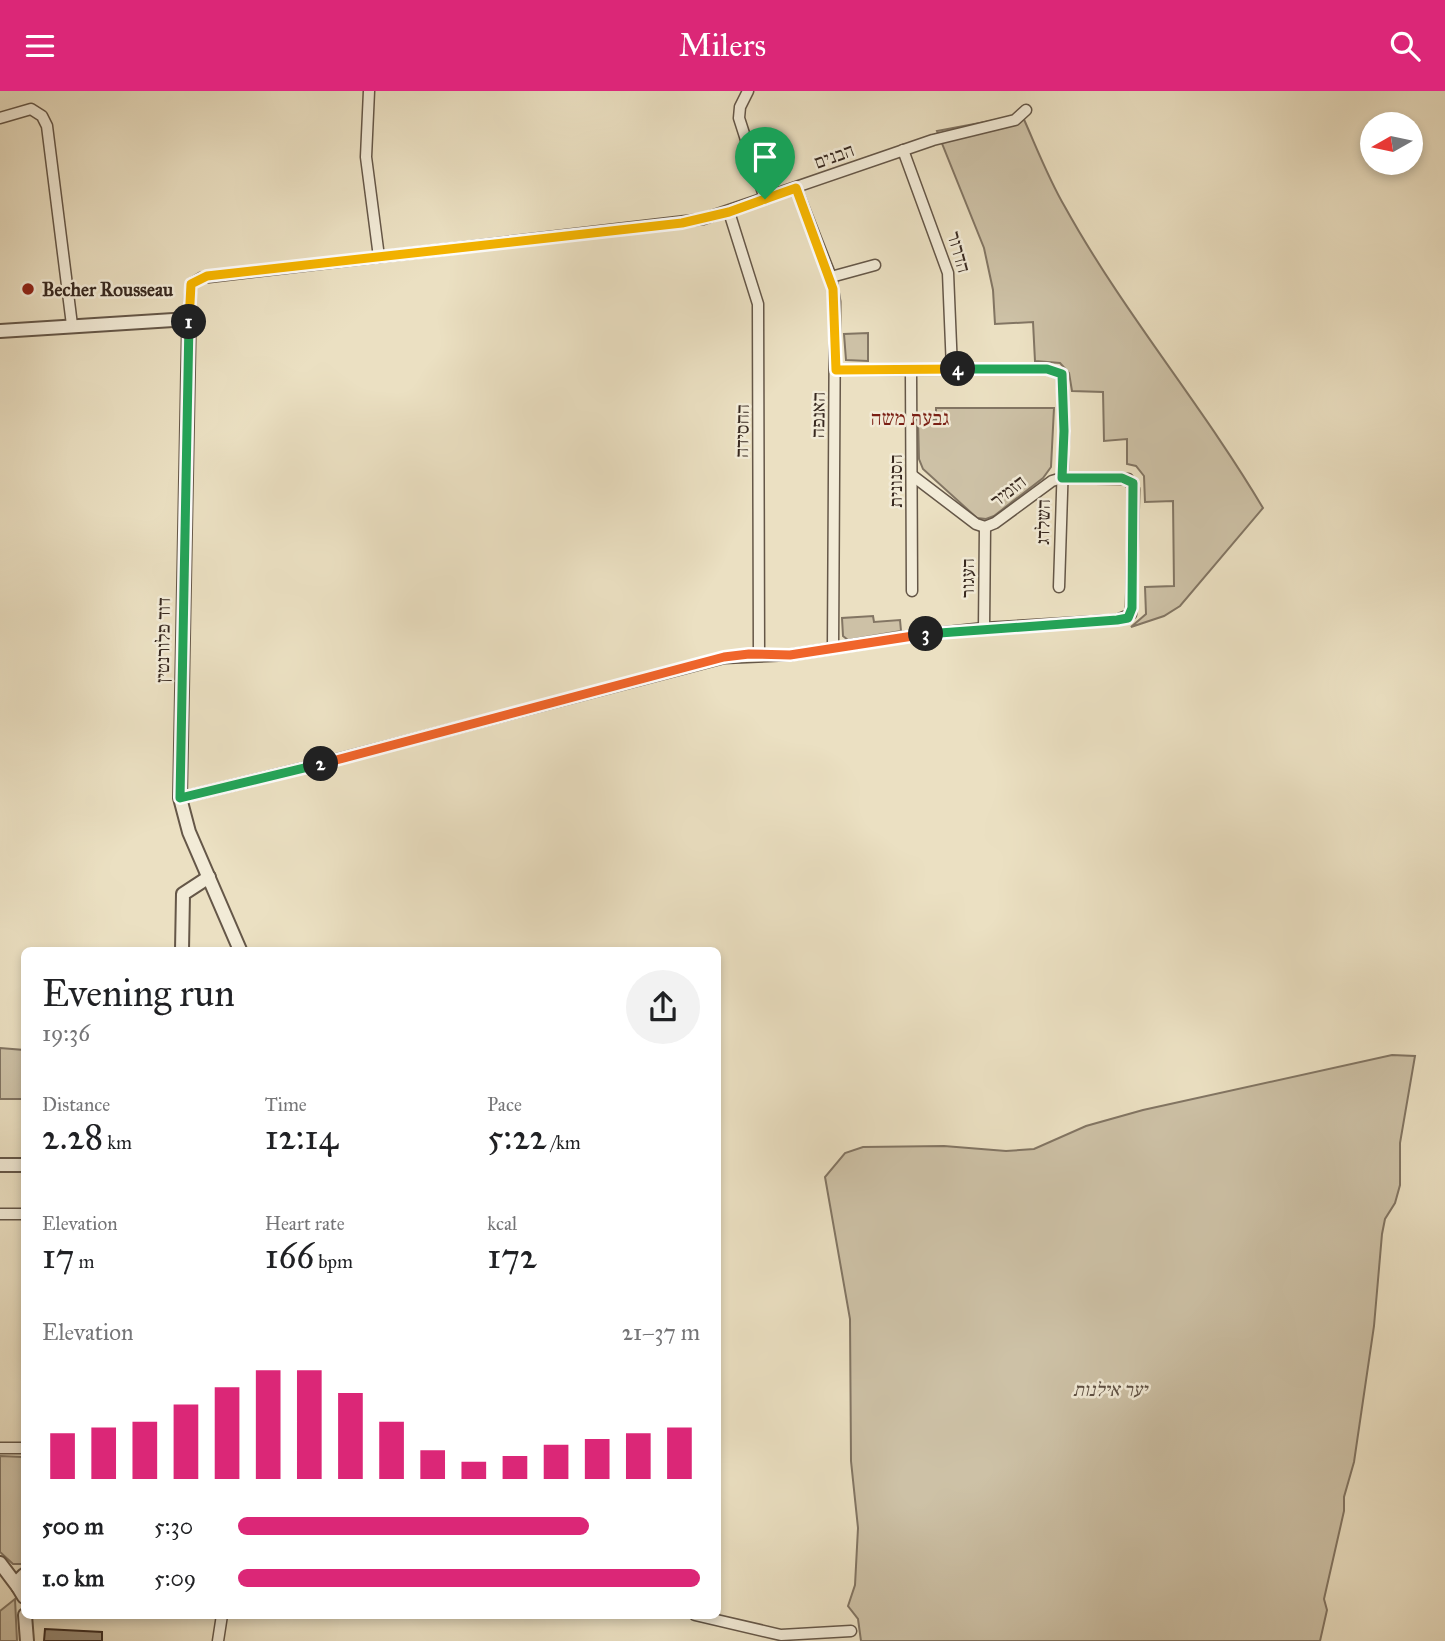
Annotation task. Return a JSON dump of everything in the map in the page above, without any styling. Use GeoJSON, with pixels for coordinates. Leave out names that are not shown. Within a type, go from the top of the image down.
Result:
{"type":"FeatureCollection","features":[{"type":"Feature","properties":{"kind":"street"},"geometry":{"type":"LineString","coordinates":[[369,91],[366,157],[379,257]]}},
{"type":"Feature","properties":{"kind":"street"},"geometry":{"type":"LineString","coordinates":[[748,91],[738,118],[765,199]]}},
{"type":"Feature","properties":{"kind":"street"},"geometry":{"type":"LineString","coordinates":[[0,118],[32,109],[42,116],[47,126],[72,325]]}},
{"type":"Feature","properties":{"kind":"street","name":"הבנים"},"geometry":{"type":"LineString","coordinates":[[189,319],[191,284],[201,278],[682,223],[729,212],[950,135],[1015,120],[1026,110]]}},
{"type":"Feature","properties":{"kind":"street","name":"הדרור"},"geometry":{"type":"LineString","coordinates":[[903,151],[948,273],[952,369]]}},
{"type":"Feature","properties":{"kind":"street","name":"האנפה"},"geometry":{"type":"LineString","coordinates":[[796,188],[831,277],[835,302],[833,648]]}},
{"type":"Feature","properties":{"kind":"street","name":"החסידה"},"geometry":{"type":"LineString","coordinates":[[729,212],[758,303],[759,655]]}},
{"type":"Feature","properties":{"kind":"street"},"geometry":{"type":"LineString","coordinates":[[831,277],[874,265]]}},
{"type":"Feature","properties":{"kind":"street"},"geometry":{"type":"LineString","coordinates":[[0,331],[189,319]]}},
{"type":"Feature","properties":{"kind":"street","name":"דוד פלורנטין"},"geometry":{"type":"LineString","coordinates":[[189,319],[180,798],[189,832],[239,947]]}},
{"type":"Feature","properties":{"kind":"street"},"geometry":{"type":"LineString","coordinates":[[836,370],[952,369]]}},
{"type":"Feature","properties":{"kind":"street","name":"השלדג"},"geometry":{"type":"LineString","coordinates":[[952,369],[1047,369],[1062,374],[1064,431],[1059,587]]}},
{"type":"Feature","properties":{"kind":"street","name":"הסנונית"},"geometry":{"type":"LineString","coordinates":[[911,370],[914,476],[912,591]]}},
{"type":"Feature","properties":{"kind":"street","name":"הזמיר"},"geometry":{"type":"LineString","coordinates":[[914,476],[976,524],[985,527],[995,523],[1045,485],[1062,478],[1122,478],[1133,483],[1131,614],[1117,620],[985,628]]}},
{"type":"Feature","properties":{"kind":"street","name":"העגור"},"geometry":{"type":"LineString","coordinates":[[985,527],[985,628]]}},
{"type":"Feature","properties":{"kind":"street"},"geometry":{"type":"LineString","coordinates":[[180,798],[311,767],[711,660],[759,655],[780,656],[985,628]]}},
{"type":"Feature","properties":{"kind":"street"},"geometry":{"type":"LineString","coordinates":[[182,947],[183,894],[209,877]]}},
{"type":"Feature","properties":{"kind":"street"},"geometry":{"type":"LineString","coordinates":[[0,1165],[21,1165]]}},
{"type":"Feature","properties":{"kind":"street"},"geometry":{"type":"LineString","coordinates":[[0,1214],[21,1214]]}},
{"type":"Feature","properties":{"kind":"street"},"geometry":{"type":"LineString","coordinates":[[0,1448],[21,1448]]}},
{"type":"Feature","properties":{"kind":"street"},"geometry":{"type":"LineString","coordinates":[[1,1563],[21,1573]]}},
{"type":"Feature","properties":{"kind":"street"},"geometry":{"type":"LineString","coordinates":[[1,1563],[21,1593]]}},
{"type":"Feature","properties":{"kind":"street"},"geometry":{"type":"LineString","coordinates":[[26,1619],[27,1641]]}},
{"type":"Feature","properties":{"kind":"street"},"geometry":{"type":"LineString","coordinates":[[218,1641],[221,1619]]}},
{"type":"Feature","properties":{"kind":"street"},"geometry":{"type":"LineString","coordinates":[[712,1619],[781,1635],[850,1631]]}},
{"type":"Feature","properties":{"kind":"green space"},"geometry":{"type":"Polygon","coordinates":[[[1022,115],[1053,185],[1088,246],[1263,508],[1180,606],[1164,616],[1131,627],[1146,614],[1145,587],[1174,586],[1173,501],[1145,502],[1144,476],[1136,466],[1127,464],[1127,439],[1104,441],[1103,392],[1072,391],[1069,373],[1060,363],[1035,361],[1033,322],[995,324],[993,290],[984,248],[937,131],[1022,115]]]}},
{"type":"Feature","properties":{"kind":"green space"},"geometry":{"type":"Polygon","coordinates":[[[868,333],[868,361],[846,360],[844,334],[868,333]]]}},
{"type":"Feature","properties":{"kind":"green space"},"geometry":{"type":"Polygon","coordinates":[[[936,408],[1054,408],[1051,467],[1043,478],[994,516],[977,518],[923,469],[919,459],[918,420],[936,420],[936,408]]]}},
{"type":"Feature","properties":{"kind":"green space"},"geometry":{"type":"Polygon","coordinates":[[[873,616],[874,622],[900,620],[901,631],[848,640],[843,636],[842,618],[873,616]]]}},
{"type":"Feature","properties":{"kind":"green space"},"geometry":{"type":"Polygon","coordinates":[[[0,1048],[21,1050],[21,1099],[0,1099],[0,1048]]]}},
{"type":"Feature","properties":{"kind":"green space","name":"יער אילנות"},"geometry":{"type":"Polygon","coordinates":[[[1392,1055],[1415,1056],[1400,1143],[1400,1185],[1395,1203],[1385,1219],[1382,1234],[1374,1326],[1354,1462],[1344,1497],[1344,1511],[1324,1599],[1327,1610],[1320,1641],[861,1641],[858,1619],[848,1606],[855,1585],[858,1528],[851,1461],[850,1319],[825,1177],[845,1153],[863,1147],[944,1146],[1006,1151],[1034,1149],[1086,1126],[1143,1110],[1392,1055]]]}},
{"type":"Feature","properties":{"kind":"green space"},"geometry":{"type":"Polygon","coordinates":[[[0,1456],[21,1457],[21,1564],[13,1564],[0,1552],[0,1456]]]}},
{"type":"Feature","properties":{"kind":"green space"},"geometry":{"type":"Polygon","coordinates":[[[15,1599],[17,1641],[0,1641],[0,1611],[15,1599]]]}},
{"type":"Feature","properties":{"kind":"building"},"geometry":{"type":"Polygon","coordinates":[[[45,1629],[102,1632],[102,1641],[44,1641],[45,1629]]]}},
{"type":"Feature","properties":{"kind":"place","name":"Becher Rousseau"},"geometry":{"type":"Point","coordinates":[28,289]}},
{"type":"Feature","properties":{"kind":"district","name":"גבעת משה"},"geometry":{"type":"Point","coordinates":[910,418]}},
{"type":"Feature","properties":{"kind":"route"},"geometry":{"type":"LineString","coordinates":[[796,188],[831,277],[836,315],[836,370],[1047,369],[1062,374],[1062,478],[1122,478],[1133,483],[1132,608],[1128,618],[911,636],[780,656],[749,654],[724,657],[311,767],[180,798],[191,284],[196,279],[207,276],[682,223],[729,212],[765,199],[796,188]]}}]}
